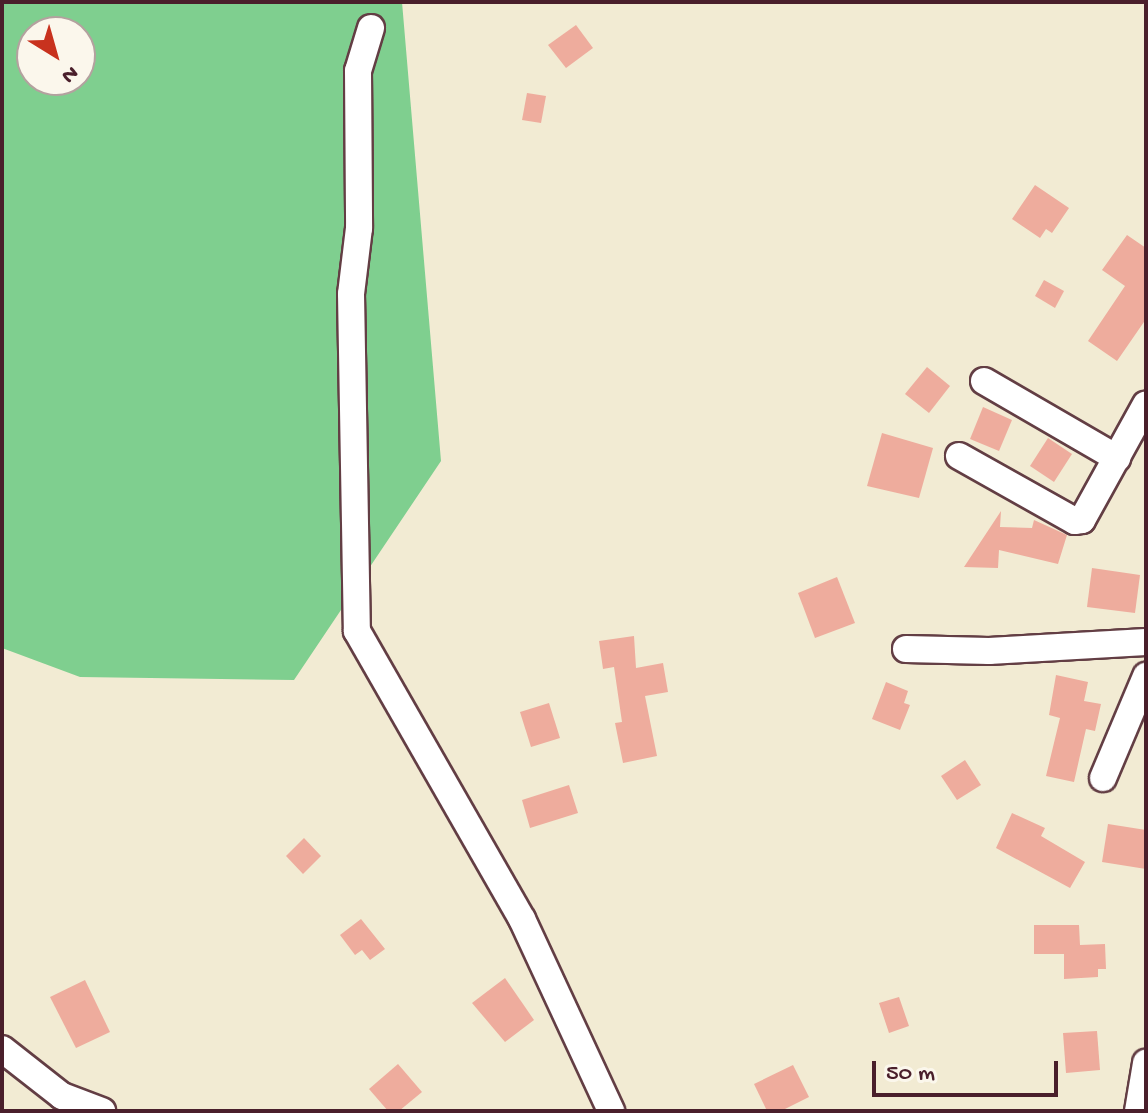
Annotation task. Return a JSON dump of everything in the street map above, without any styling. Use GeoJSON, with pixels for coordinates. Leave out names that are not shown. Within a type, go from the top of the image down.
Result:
{"type":"FeatureCollection","features":[{"type":"Feature","properties":{"kind":"street"},"geometry":{"type":"LineString","coordinates":[[371,28],[358,71],[359,228],[351,294],[357,631],[522,919],[611,1111]]}},
{"type":"Feature","properties":{"kind":"street"},"geometry":{"type":"LineString","coordinates":[[984,381],[1117,458]]}},
{"type":"Feature","properties":{"kind":"street"},"geometry":{"type":"LineString","coordinates":[[959,456],[1075,521],[1089,512],[1146,404]]}},
{"type":"Feature","properties":{"kind":"street"},"geometry":{"type":"LineString","coordinates":[[906,649],[1146,642]]}},
{"type":"Feature","properties":{"kind":"street"},"geometry":{"type":"LineString","coordinates":[[1103,778],[1146,676]]}},
{"type":"Feature","properties":{"kind":"street"},"geometry":{"type":"LineString","coordinates":[[2,1049],[62,1096],[102,1111]]}},
{"type":"Feature","properties":{"kind":"street"},"geometry":{"type":"LineString","coordinates":[[1138,1111],[1146,1063]]}},
{"type":"Feature","properties":{"kind":"green space"},"geometry":{"type":"Polygon","coordinates":[[[2,2],[402,2],[441,461],[294,680],[80,677],[2,648],[2,2]]]}},
{"type":"Feature","properties":{"kind":"building"},"geometry":{"type":"Polygon","coordinates":[[[576,25],[593,48],[566,68],[548,45],[576,25]]]}},
{"type":"Feature","properties":{"kind":"building"},"geometry":{"type":"Polygon","coordinates":[[[527,93],[546,96],[541,123],[522,120],[527,93]]]}},
{"type":"Feature","properties":{"kind":"building"},"geometry":{"type":"Polygon","coordinates":[[[1035,185],[1069,208],[1052,233],[1046,229],[1040,238],[1012,219],[1035,185]]]}},
{"type":"Feature","properties":{"kind":"building"},"geometry":{"type":"Polygon","coordinates":[[[1127,235],[1146,248],[1146,319],[1117,361],[1088,341],[1125,286],[1102,270],[1127,235]]]}},
{"type":"Feature","properties":{"kind":"building"},"geometry":{"type":"Polygon","coordinates":[[[1044,280],[1064,291],[1055,308],[1035,296],[1044,280]]]}},
{"type":"Feature","properties":{"kind":"building"},"geometry":{"type":"Polygon","coordinates":[[[927,367],[950,386],[929,413],[905,394],[927,367]]]}},
{"type":"Feature","properties":{"kind":"building"},"geometry":{"type":"Polygon","coordinates":[[[983,407],[1012,420],[999,451],[970,439],[983,407]]]}},
{"type":"Feature","properties":{"kind":"building"},"geometry":{"type":"Polygon","coordinates":[[[882,433],[933,448],[919,498],[867,486],[882,433]]]}},
{"type":"Feature","properties":{"kind":"building"},"geometry":{"type":"Polygon","coordinates":[[[1048,438],[1072,454],[1054,482],[1030,466],[1048,438]]]}},
{"type":"Feature","properties":{"kind":"building"},"geometry":{"type":"Polygon","coordinates":[[[1001,511],[1000,527],[1032,528],[1034,520],[1067,535],[1058,564],[999,550],[998,568],[964,567],[1001,511]]]}},
{"type":"Feature","properties":{"kind":"building"},"geometry":{"type":"Polygon","coordinates":[[[1092,568],[1140,575],[1135,613],[1087,607],[1092,568]]]}},
{"type":"Feature","properties":{"kind":"building"},"geometry":{"type":"Polygon","coordinates":[[[837,577],[855,623],[815,638],[798,593],[837,577]]]}},
{"type":"Feature","properties":{"kind":"building"},"geometry":{"type":"Polygon","coordinates":[[[634,636],[636,668],[663,663],[668,692],[645,696],[657,756],[623,763],[615,723],[622,722],[614,667],[603,669],[599,641],[634,636]]]}},
{"type":"Feature","properties":{"kind":"building"},"geometry":{"type":"Polygon","coordinates":[[[1056,675],[1088,682],[1084,701],[1101,704],[1095,731],[1086,729],[1074,782],[1046,776],[1060,718],[1049,715],[1056,675]]]}},
{"type":"Feature","properties":{"kind":"building"},"geometry":{"type":"Polygon","coordinates":[[[886,682],[908,691],[904,703],[910,705],[900,730],[872,719],[886,682]]]}},
{"type":"Feature","properties":{"kind":"building"},"geometry":{"type":"Polygon","coordinates":[[[549,703],[560,738],[531,747],[520,712],[549,703]]]}},
{"type":"Feature","properties":{"kind":"building"},"geometry":{"type":"Polygon","coordinates":[[[965,760],[981,785],[957,800],[941,776],[965,760]]]}},
{"type":"Feature","properties":{"kind":"building"},"geometry":{"type":"Polygon","coordinates":[[[569,785],[578,813],[530,828],[522,800],[569,785]]]}},
{"type":"Feature","properties":{"kind":"building"},"geometry":{"type":"Polygon","coordinates":[[[1012,813],[1045,828],[1041,836],[1085,862],[1070,888],[996,848],[1012,813]]]}},
{"type":"Feature","properties":{"kind":"building"},"geometry":{"type":"Polygon","coordinates":[[[1108,824],[1146,830],[1146,869],[1102,862],[1108,824]]]}},
{"type":"Feature","properties":{"kind":"building"},"geometry":{"type":"Polygon","coordinates":[[[304,838],[321,856],[303,874],[286,856],[304,838]]]}},
{"type":"Feature","properties":{"kind":"building"},"geometry":{"type":"Polygon","coordinates":[[[361,919],[385,949],[370,960],[362,950],[355,955],[340,935],[361,919]]]}},
{"type":"Feature","properties":{"kind":"building"},"geometry":{"type":"Polygon","coordinates":[[[1034,925],[1079,925],[1080,945],[1105,944],[1106,969],[1098,969],[1098,977],[1064,979],[1064,954],[1034,954],[1034,925]]]}},
{"type":"Feature","properties":{"kind":"building"},"geometry":{"type":"Polygon","coordinates":[[[505,978],[534,1020],[505,1042],[472,1003],[505,978]]]}},
{"type":"Feature","properties":{"kind":"building"},"geometry":{"type":"Polygon","coordinates":[[[85,980],[110,1032],[76,1048],[50,997],[85,980]]]}},
{"type":"Feature","properties":{"kind":"building"},"geometry":{"type":"Polygon","coordinates":[[[899,997],[909,1026],[889,1033],[879,1003],[899,997]]]}},
{"type":"Feature","properties":{"kind":"building"},"geometry":{"type":"Polygon","coordinates":[[[1097,1031],[1100,1070],[1066,1073],[1063,1033],[1097,1031]]]}},
{"type":"Feature","properties":{"kind":"building"},"geometry":{"type":"Polygon","coordinates":[[[398,1064],[422,1092],[399,1111],[388,1111],[369,1089],[398,1064]]]}},
{"type":"Feature","properties":{"kind":"building"},"geometry":{"type":"Polygon","coordinates":[[[793,1065],[809,1097],[781,1111],[767,1111],[754,1084],[793,1065]]]}}]}
